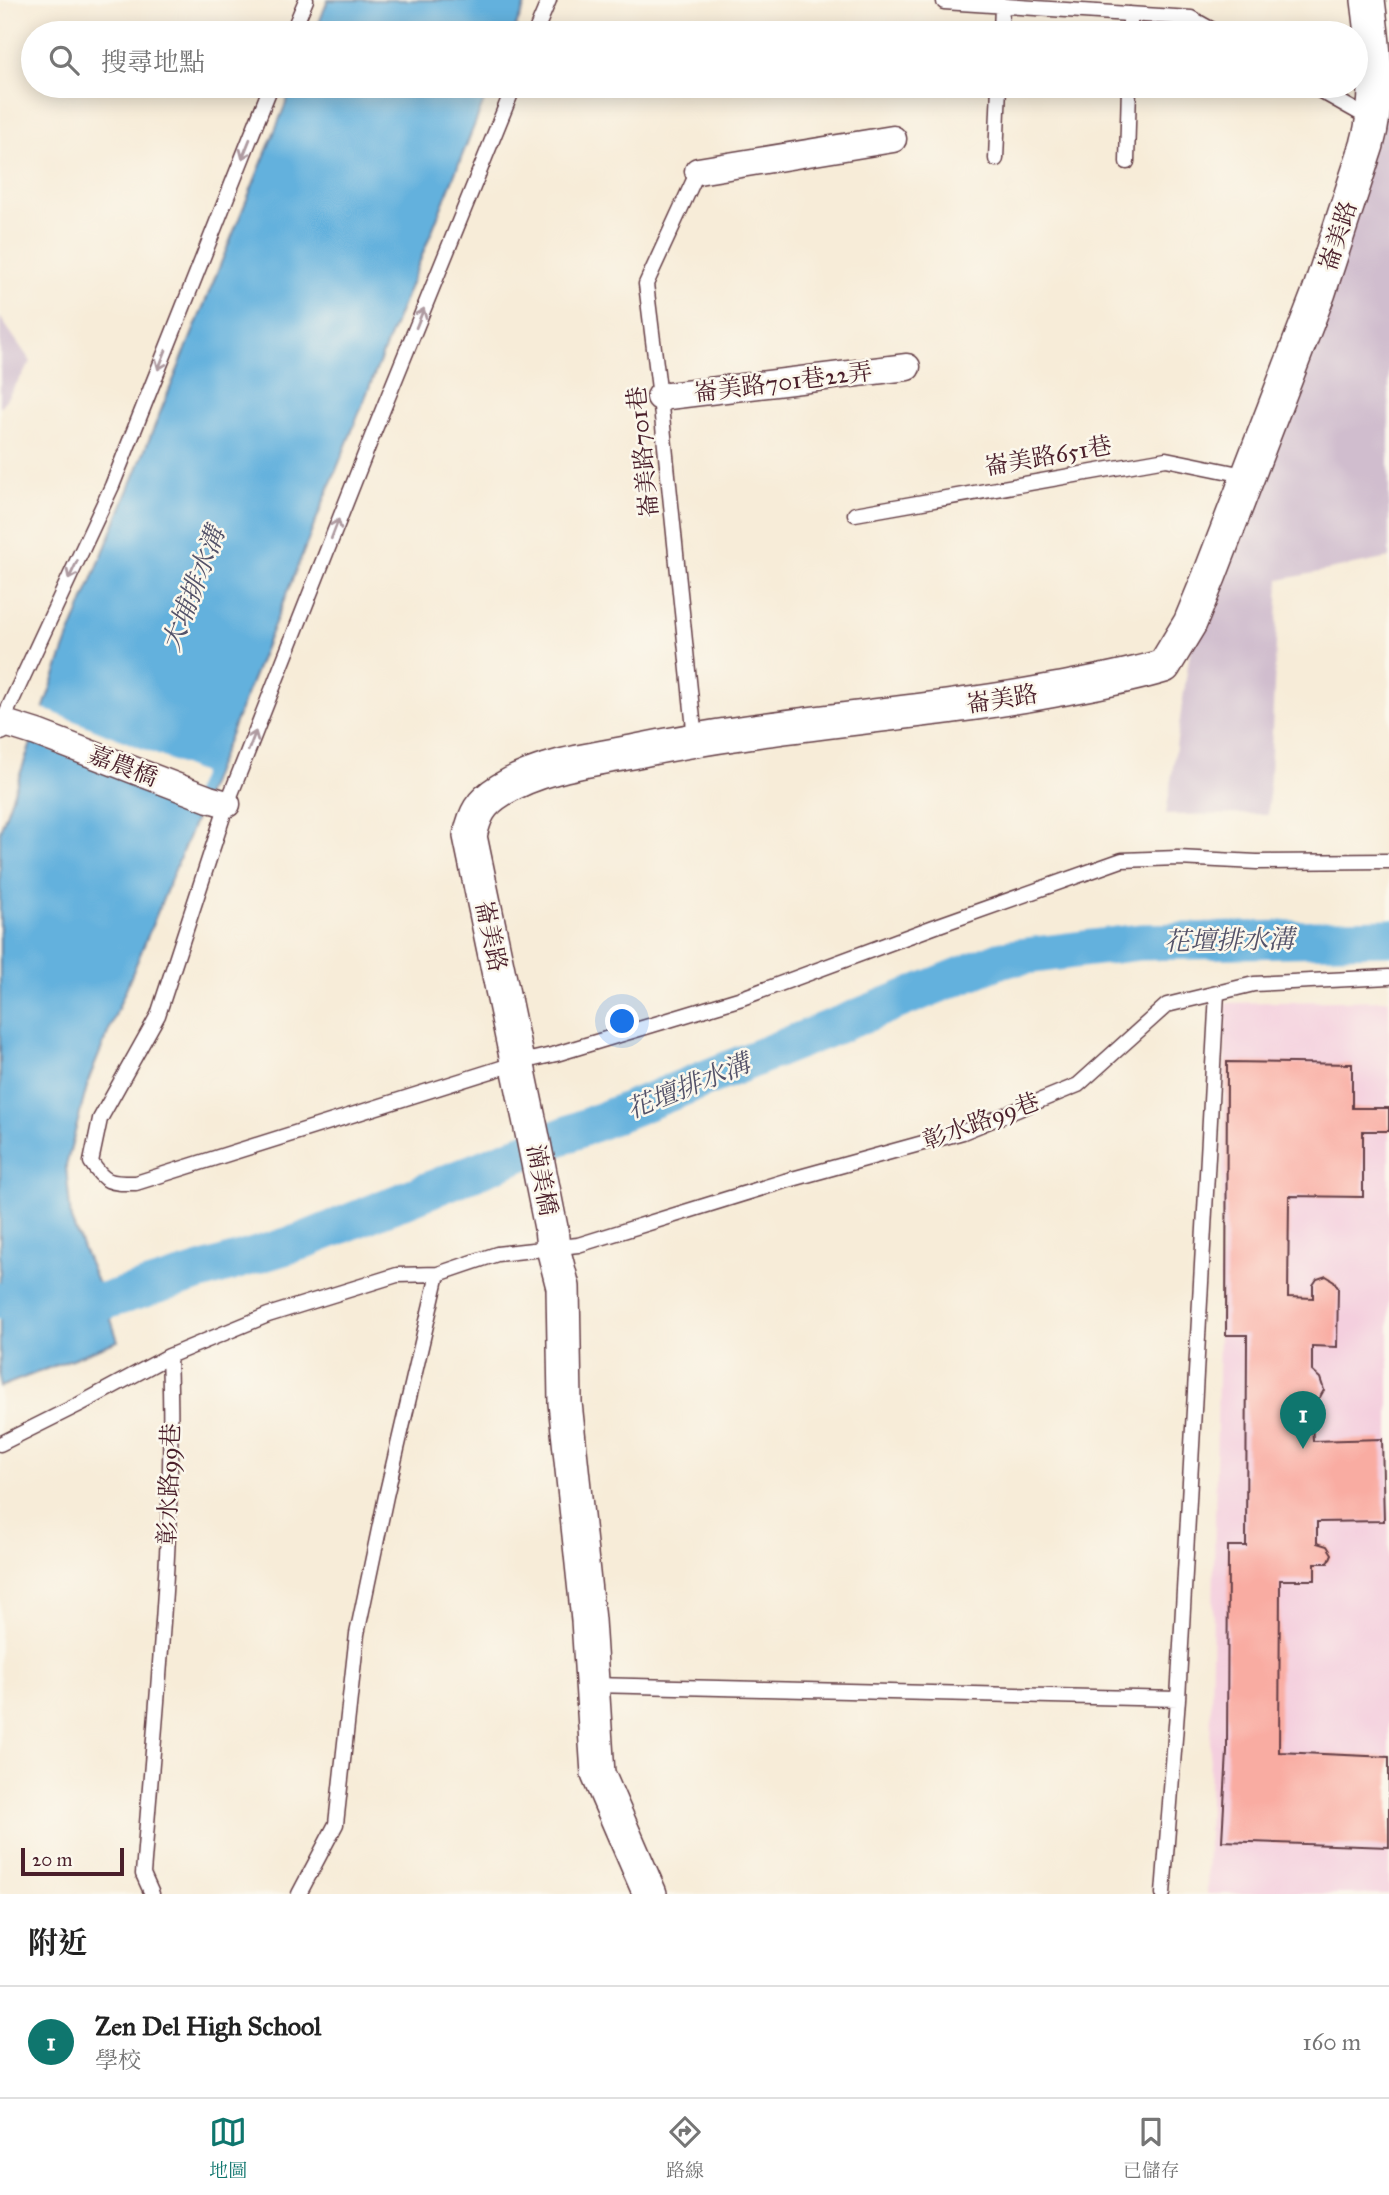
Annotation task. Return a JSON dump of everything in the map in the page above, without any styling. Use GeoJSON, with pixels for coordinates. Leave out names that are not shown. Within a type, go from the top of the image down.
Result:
{"type":"FeatureCollection","features":[{"type":"Feature","properties":{"kind":"street","name":"崙美路"},"geometry":{"type":"LineString","coordinates":[[532,1133],[470,836],[475,815],[483,803],[499,790],[542,771],[695,738],[994,702],[1136,675],[1164,666],[1190,623],[1320,292],[1382,120],[1368,0]]}},
{"type":"Feature","properties":{"kind":"street"},"geometry":{"type":"LineString","coordinates":[[698,171],[893,139]]}},
{"type":"Feature","properties":{"kind":"street","name":"崙美路701巷22弄"},"geometry":{"type":"LineString","coordinates":[[660,397],[907,367]]}},
{"type":"Feature","properties":{"kind":"street","name":"嘉農橋"},"geometry":{"type":"LineString","coordinates":[[1,725],[37,733],[218,802]]}},
{"type":"Feature","properties":{"kind":"street","name":"湳美橋"},"geometry":{"type":"LineString","coordinates":[[532,1133],[552,1238]]}},
{"type":"Feature","properties":{"kind":"street"},"geometry":{"type":"LineString","coordinates":[[552,1238],[562,1287],[565,1403],[588,1620],[598,1773],[650,1894]]}},
{"type":"Feature","properties":{"kind":"lane"},"geometry":{"type":"LineString","coordinates":[[297,21],[306,0]]}},
{"type":"Feature","properties":{"kind":"lane"},"geometry":{"type":"LineString","coordinates":[[540,21],[549,0]]}},
{"type":"Feature","properties":{"kind":"lane"},"geometry":{"type":"LineString","coordinates":[[944,1],[1002,5],[1074,5],[1130,14],[1191,18],[1196,21]]}},
{"type":"Feature","properties":{"kind":"lane"},"geometry":{"type":"LineString","coordinates":[[1001,21],[1002,5]]}},
{"type":"Feature","properties":{"kind":"lane"},"geometry":{"type":"LineString","coordinates":[[1130,14],[1130,21]]}},
{"type":"Feature","properties":{"kind":"lane"},"geometry":{"type":"LineString","coordinates":[[1,725],[112,486],[266,98]]}},
{"type":"Feature","properties":{"kind":"lane"},"geometry":{"type":"LineString","coordinates":[[509,98],[373,434],[218,802],[159,1016],[100,1119],[91,1162],[99,1174],[110,1183],[136,1183],[517,1063],[556,1054],[742,998],[1122,860],[1178,858],[1257,862],[1389,861]]}},
{"type":"Feature","properties":{"kind":"lane"},"geometry":{"type":"LineString","coordinates":[[996,159],[999,98]]}},
{"type":"Feature","properties":{"kind":"lane"},"geometry":{"type":"LineString","coordinates":[[1127,162],[1129,98]]}},
{"type":"Feature","properties":{"kind":"lane"},"geometry":{"type":"LineString","coordinates":[[1336,98],[1382,120]]}},
{"type":"Feature","properties":{"kind":"lane","name":"崙美路701巷"},"geometry":{"type":"LineString","coordinates":[[695,738],[646,284],[698,171]]}},
{"type":"Feature","properties":{"kind":"lane","name":"崙美路651巷"},"geometry":{"type":"LineString","coordinates":[[855,514],[1166,458],[1248,476]]}},
{"type":"Feature","properties":{"kind":"lane","name":"彰水路99巷"},"geometry":{"type":"LineString","coordinates":[[152,1894],[143,1874],[166,1556],[171,1411],[169,1356],[268,1315],[397,1275],[438,1274],[552,1238],[578,1245],[785,1181],[963,1132],[1078,1085],[1167,1005],[1254,984],[1389,977]]}},
{"type":"Feature","properties":{"kind":"lane"},"geometry":{"type":"LineString","coordinates":[[1163,1894],[1178,1699],[1217,993]]}},
{"type":"Feature","properties":{"kind":"lane"},"geometry":{"type":"LineString","coordinates":[[299,1894],[335,1824],[357,1634],[438,1274]]}},
{"type":"Feature","properties":{"kind":"lane"},"geometry":{"type":"LineString","coordinates":[[0,1444],[169,1356]]}},
{"type":"Feature","properties":{"kind":"lane"},"geometry":{"type":"LineString","coordinates":[[592,1685],[1178,1699]]}},
{"type":"Feature","properties":{"kind":"shaded area"},"geometry":{"type":"Polygon","coordinates":[[[1389,97],[1389,558],[1279,580],[1268,814],[1166,815],[1205,549],[1389,97]]]}},
{"type":"Feature","properties":{"kind":"shaded area"},"geometry":{"type":"Polygon","coordinates":[[[0,317],[31,362],[0,408],[0,317]]]}},
{"type":"Feature","properties":{"kind":"shaded area"},"geometry":{"type":"Polygon","coordinates":[[[1389,1000],[1389,1894],[1207,1894],[1226,1003],[1389,1000]]]}},
{"type":"Feature","properties":{"kind":"water"},"geometry":{"type":"Polygon","coordinates":[[[328,0],[527,0],[518,21],[320,21],[328,0]]]}},
{"type":"Feature","properties":{"kind":"water","name":"大埔排水溝"},"geometry":{"type":"Polygon","coordinates":[[[288,98],[485,98],[89,1079],[66,1166],[71,1220],[105,1301],[118,1341],[0,1387],[0,831],[68,639],[288,98]]]}},
{"type":"Feature","properties":{"kind":"pier"},"geometry":{"type":"Polygon","coordinates":[[[40,707],[202,773],[189,805],[28,740],[40,707]]]}},
{"type":"Feature","properties":{"kind":"building"},"geometry":{"type":"Polygon","coordinates":[[[1227,1062],[1352,1064],[1352,1108],[1389,1108],[1389,1131],[1363,1131],[1363,1197],[1289,1196],[1288,1297],[1313,1298],[1313,1285],[1317,1279],[1326,1276],[1334,1281],[1338,1288],[1337,1347],[1312,1346],[1312,1371],[1320,1378],[1324,1390],[1320,1397],[1311,1403],[1313,1441],[1382,1439],[1384,1521],[1317,1522],[1317,1543],[1327,1546],[1332,1554],[1328,1563],[1315,1563],[1315,1580],[1280,1580],[1279,1752],[1389,1757],[1389,1847],[1222,1841],[1227,1752],[1228,1546],[1246,1546],[1247,1335],[1226,1335],[1227,1062]]]}},
{"type":"Feature","properties":{"kind":"waterway","name":"花壇排水溝"},"geometry":{"type":"LineString","coordinates":[[0,1301],[105,1301],[300,1242],[1002,959],[1140,942],[1389,937]]}},
{"type":"Feature","properties":{"kind":"place","name":"Zen Del High School"},"geometry":{"type":"Point","coordinates":[1303,1449]}}]}
